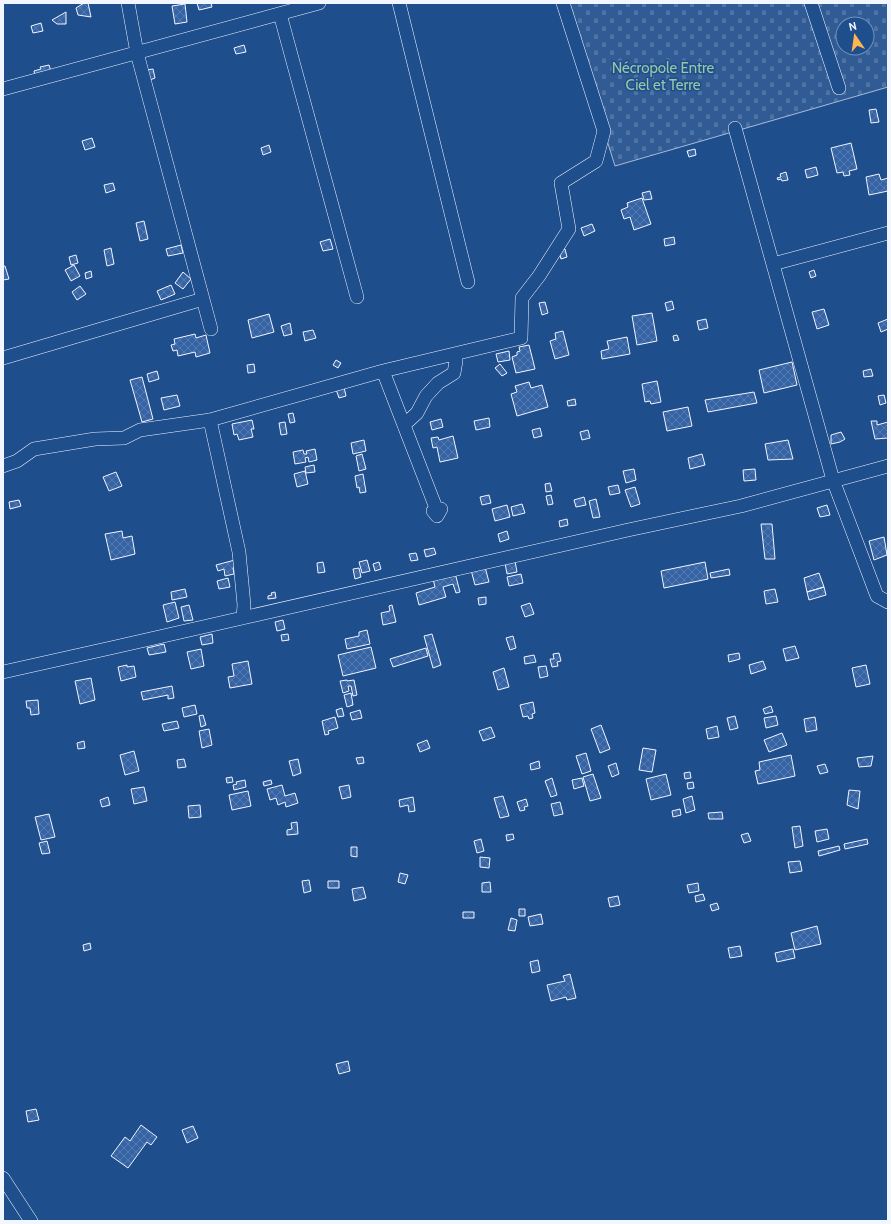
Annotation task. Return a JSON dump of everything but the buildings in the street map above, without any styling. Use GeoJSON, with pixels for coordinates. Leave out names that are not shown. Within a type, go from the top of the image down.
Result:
{"type":"FeatureCollection","features":[{"type":"Feature","properties":{"kind":"street"},"geometry":{"type":"LineString","coordinates":[[128,3],[137,53],[211,329]]}},
{"type":"Feature","properties":{"kind":"street"},"geometry":{"type":"LineString","coordinates":[[3,89],[319,3]]}},
{"type":"Feature","properties":{"kind":"street"},"geometry":{"type":"LineString","coordinates":[[399,3],[468,282]]}},
{"type":"Feature","properties":{"kind":"street"},"geometry":{"type":"LineString","coordinates":[[3,466],[17,461],[34,449],[95,439],[124,438],[140,430],[210,420],[383,371],[521,338],[522,298],[539,276],[569,229],[561,183],[596,161],[604,132],[563,3]]}},
{"type":"Feature","properties":{"kind":"street"},"geometry":{"type":"LineString","coordinates":[[811,3],[839,88]]}},
{"type":"Feature","properties":{"kind":"street"},"geometry":{"type":"LineString","coordinates":[[280,14],[357,297]]}},
{"type":"Feature","properties":{"kind":"street"},"geometry":{"type":"LineString","coordinates":[[735,128],[833,480],[877,596],[888,602]]}},
{"type":"Feature","properties":{"kind":"street"},"geometry":{"type":"LineString","coordinates":[[773,264],[888,233]]}},
{"type":"Feature","properties":{"kind":"street"},"geometry":{"type":"LineString","coordinates":[[3,358],[203,299]]}},
{"type":"Feature","properties":{"kind":"street"},"geometry":{"type":"LineString","coordinates":[[404,425],[417,413],[426,396],[434,387],[454,373],[456,362],[454,354]]}},
{"type":"Feature","properties":{"kind":"street"},"geometry":{"type":"LineString","coordinates":[[383,371],[436,508]]}},
{"type":"Feature","properties":{"kind":"street"},"geometry":{"type":"LineString","coordinates":[[210,420],[239,552],[244,605],[243,618]]}},
{"type":"Feature","properties":{"kind":"street"},"geometry":{"type":"LineString","coordinates":[[3,672],[620,531],[742,506],[888,466]]}},
{"type":"Feature","properties":{"kind":"street"},"geometry":{"type":"LineString","coordinates":[[3,1178],[31,1221]]}},
{"type":"Feature","properties":{"kind":"green space","name":"Nécropole Entre Ciel et Terre"},"geometry":{"type":"Polygon","coordinates":[[[564,3],[888,3],[888,87],[615,166],[564,3]]]}}]}
